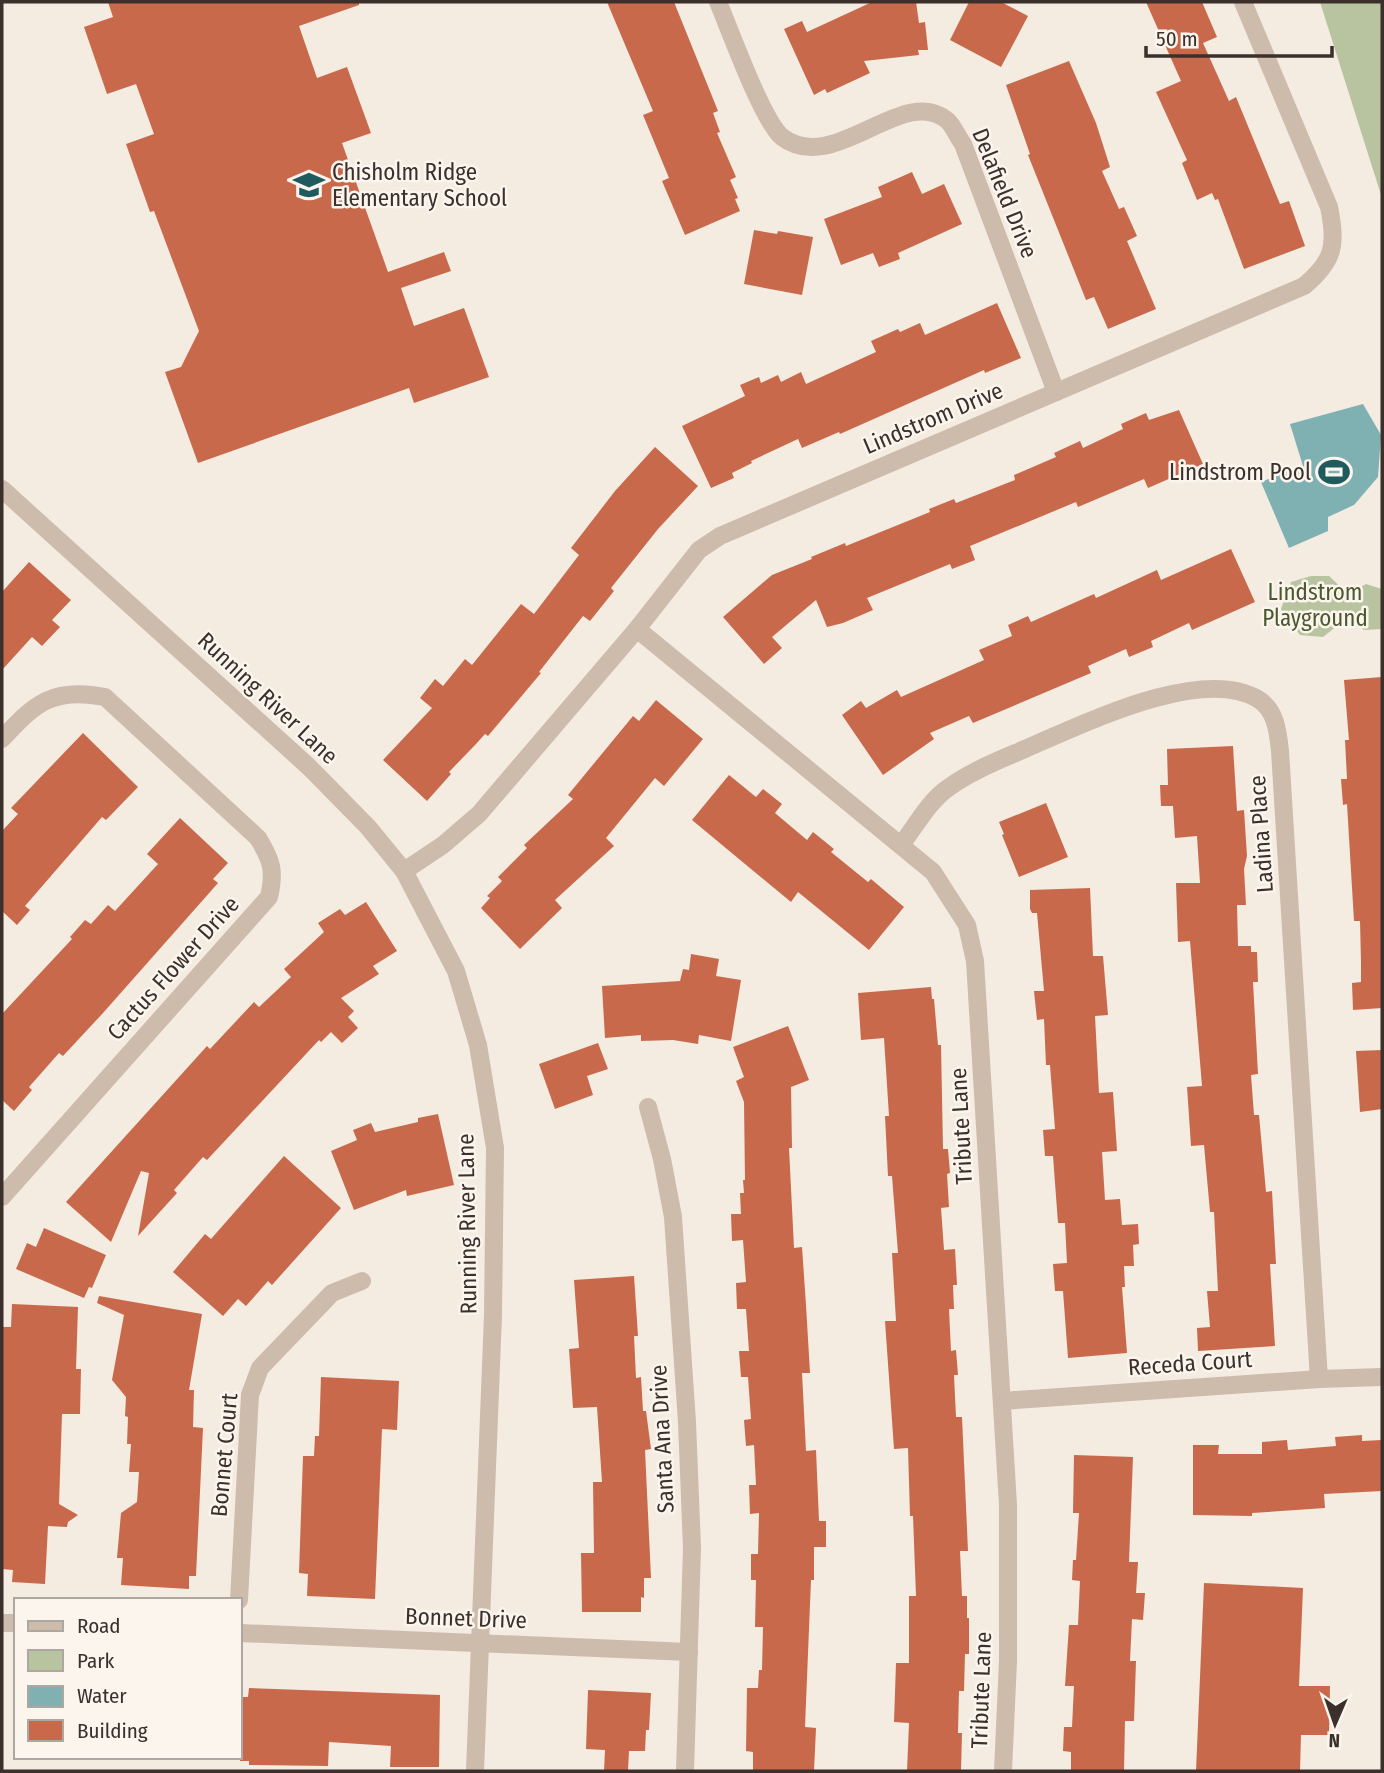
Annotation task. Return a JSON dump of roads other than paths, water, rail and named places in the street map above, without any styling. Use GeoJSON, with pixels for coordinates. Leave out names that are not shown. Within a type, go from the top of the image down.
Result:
{"type":"FeatureCollection","features":[{"type":"Feature","properties":{"kind":"street","name":"Delafield Drive"},"geometry":{"type":"LineString","coordinates":[[718,2],[766,115],[782,136],[802,146],[826,145],[849,139],[906,113],[928,112],[948,121],[962,144],[1056,393]]}},
{"type":"Feature","properties":{"kind":"street","name":"Lindstrom Drive"},"geometry":{"type":"LineString","coordinates":[[404,871],[443,845],[479,814],[637,629],[699,550],[720,536],[1304,286],[1323,270],[1331,250],[1334,231],[1329,207],[1243,2]]}},
{"type":"Feature","properties":{"kind":"street","name":"Running River Lane"},"geometry":{"type":"LineString","coordinates":[[2,489],[309,767],[368,827],[404,871],[456,971],[478,1045],[495,1148],[493,1315],[475,1771]]}},
{"type":"Feature","properties":{"kind":"street","name":"Tribute Lane"},"geometry":{"type":"LineString","coordinates":[[637,629],[933,872],[967,925],[975,961],[1008,1505],[1008,1661],[1003,1771]]}},
{"type":"Feature","properties":{"kind":"street","name":"Ladina Place"},"geometry":{"type":"LineString","coordinates":[[901,845],[946,789],[974,772],[1120,708],[1206,689],[1236,690],[1260,700],[1276,721],[1280,751],[1319,1380]]}},
{"type":"Feature","properties":{"kind":"street","name":"Cactus Flower Drive"},"geometry":{"type":"LineString","coordinates":[[2,739],[35,706],[58,695],[82,692],[105,697],[258,838],[270,858],[274,879],[269,897],[2,1197]]}},
{"type":"Feature","properties":{"kind":"street","name":"Santa Ana Drive"},"geometry":{"type":"LineString","coordinates":[[648,1107],[662,1159],[673,1217],[687,1422],[692,1548],[685,1771]]}},
{"type":"Feature","properties":{"kind":"street","name":"Bonnet Court"},"geometry":{"type":"LineString","coordinates":[[239,1598],[250,1395],[260,1368],[332,1293],[362,1281]]}},
{"type":"Feature","properties":{"kind":"street","name":"Receda Court"},"geometry":{"type":"LineString","coordinates":[[1002,1401],[1382,1377]]}},
{"type":"Feature","properties":{"kind":"street","name":"Bonnet Drive"},"geometry":{"type":"LineString","coordinates":[[242,1633],[689,1652]]}},
{"type":"Feature","properties":{"kind":"water","name":"Lindstrom Pool"},"geometry":{"type":"Polygon","coordinates":[[[1363,404],[1381,435],[1378,477],[1354,505],[1328,517],[1328,531],[1289,548],[1261,482],[1303,466],[1290,424],[1363,404]]]}},
{"type":"Feature","properties":{"kind":"place","name":"Chisholm Ridge Elementary School"},"geometry":{"type":"Point","coordinates":[309,185]}},
{"type":"Feature","properties":{"kind":"place","name":"Lindstrom Pool"},"geometry":{"type":"Point","coordinates":[1334,472]}},
{"type":"Feature","properties":{"kind":"park label","name":"Lindstrom Playground"},"geometry":{"type":"Point","coordinates":[1315,605]}}]}
